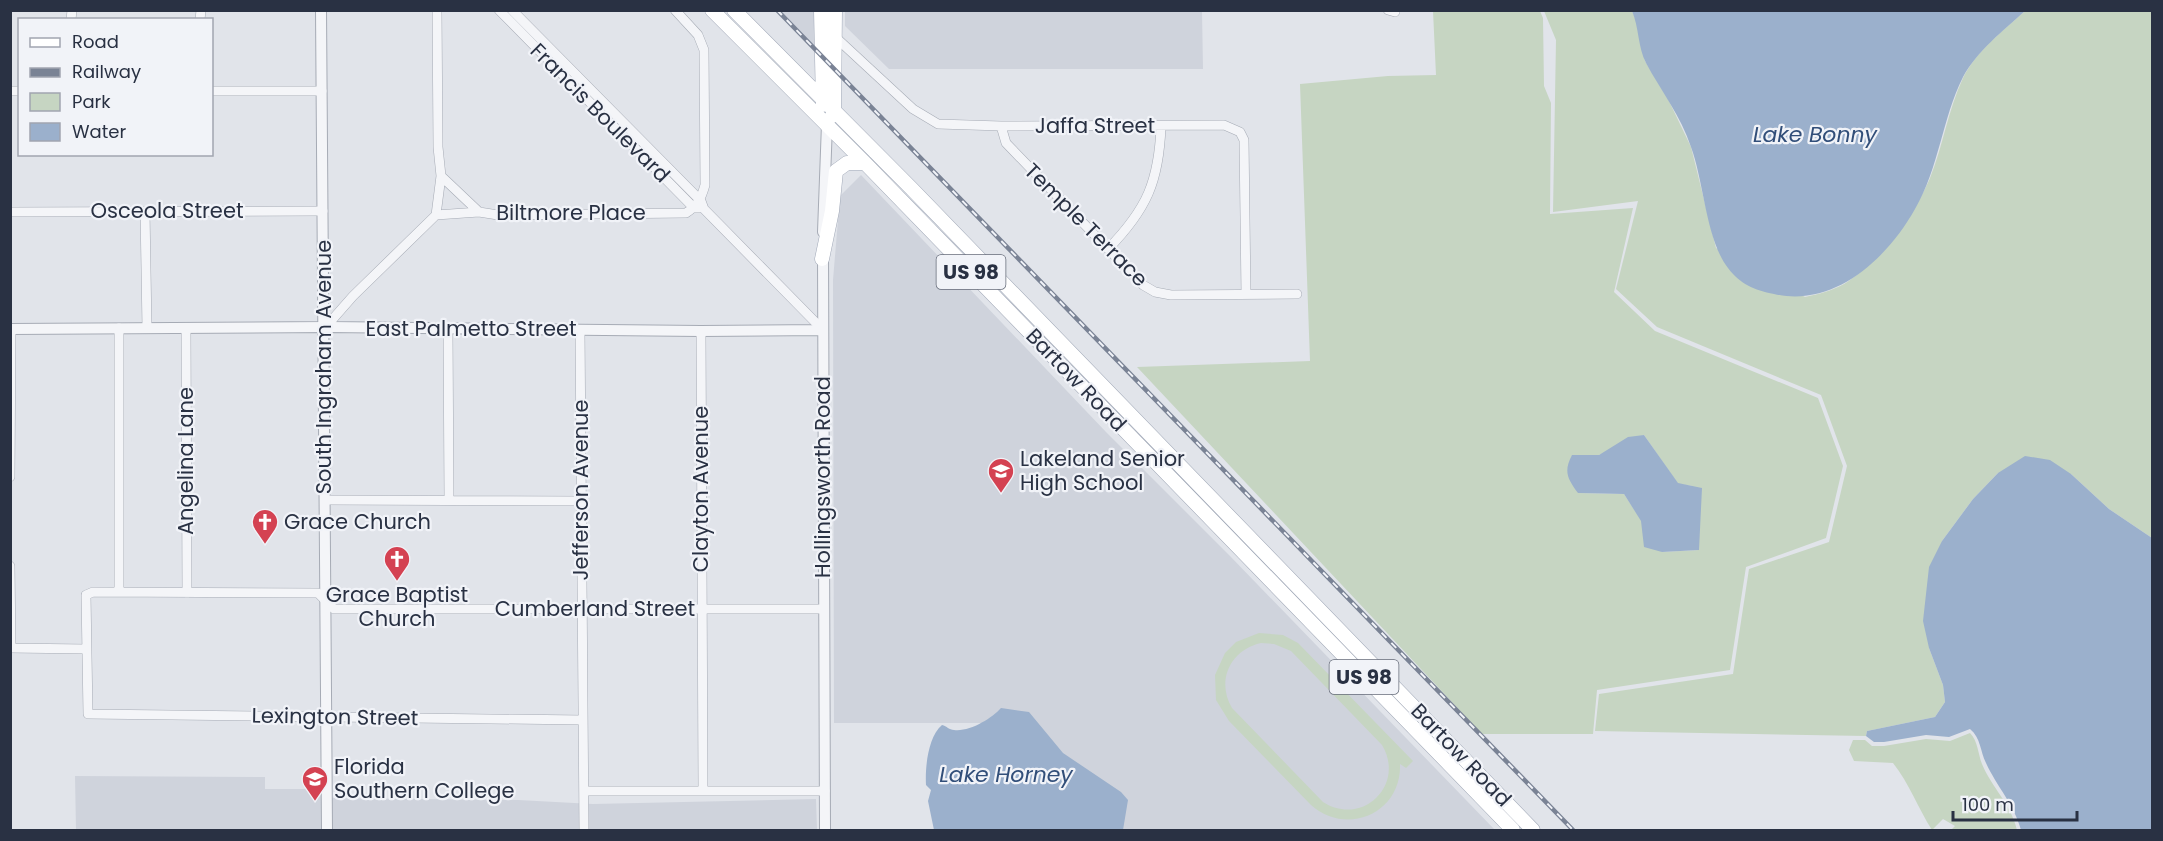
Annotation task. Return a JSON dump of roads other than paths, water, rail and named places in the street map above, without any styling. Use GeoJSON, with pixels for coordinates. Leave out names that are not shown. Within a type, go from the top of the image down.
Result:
{"type":"FeatureCollection","features":[{"type":"Feature","properties":{"kind":"main road","name":"Bartow Road"},"geometry":{"type":"LineString","coordinates":[[712,10],[827,124],[1513,831]]}},
{"type":"Feature","properties":{"kind":"main road","name":"Bartow Road"},"geometry":{"type":"LineString","coordinates":[[734,10],[1533,831]]}},
{"type":"Feature","properties":{"kind":"main road"},"geometry":{"type":"LineString","coordinates":[[827,124],[834,111],[835,10]]}},
{"type":"Feature","properties":{"kind":"main road"},"geometry":{"type":"LineString","coordinates":[[821,18],[822,100],[827,124]]}},
{"type":"Feature","properties":{"kind":"main road"},"geometry":{"type":"LineString","coordinates":[[822,259],[832,211],[836,171],[847,163],[865,163]]}},
{"type":"Feature","properties":{"kind":"street","name":"South Ingraham Avenue"},"geometry":{"type":"LineString","coordinates":[[321,10],[327,831]]}},
{"type":"Feature","properties":{"kind":"street"},"geometry":{"type":"LineString","coordinates":[[324,329],[353,296],[436,215],[441,176],[438,147],[437,10]]}},
{"type":"Feature","properties":{"kind":"street","name":"Francis Boulevard"},"geometry":{"type":"LineString","coordinates":[[499,10],[527,32],[823,330]]}},
{"type":"Feature","properties":{"kind":"street","name":"Francis Boulevard"},"geometry":{"type":"LineString","coordinates":[[513,10],[527,32]]}},
{"type":"Feature","properties":{"kind":"street"},"geometry":{"type":"LineString","coordinates":[[675,10],[703,43],[705,185],[700,206]]}},
{"type":"Feature","properties":{"kind":"street","name":"Jaffa Street"},"geometry":{"type":"LineString","coordinates":[[821,18],[835,37],[922,117],[938,124],[1224,125],[1240,132],[1244,140],[1246,294]]}},
{"type":"Feature","properties":{"kind":"street"},"geometry":{"type":"LineString","coordinates":[[213,91],[322,91]]}},
{"type":"Feature","properties":{"kind":"street","name":"Hollingsworth Road"},"geometry":{"type":"LineString","coordinates":[[825,831],[822,259],[827,124]]}},
{"type":"Feature","properties":{"kind":"street","name":"Temple Terrace"},"geometry":{"type":"LineString","coordinates":[[1001,126],[1006,143],[1143,285],[1155,292],[1171,295],[1298,294]]}},
{"type":"Feature","properties":{"kind":"street"},"geometry":{"type":"LineString","coordinates":[[1108,249],[1129,228],[1149,196],[1158,163],[1161,126]]}},
{"type":"Feature","properties":{"kind":"street"},"geometry":{"type":"LineString","coordinates":[[441,176],[479,212]]}},
{"type":"Feature","properties":{"kind":"street","name":"Biltmore Place"},"geometry":{"type":"LineString","coordinates":[[436,215],[479,212],[498,215],[686,213],[700,206]]}},
{"type":"Feature","properties":{"kind":"street"},"geometry":{"type":"LineString","coordinates":[[145,211],[147,328]]}},
{"type":"Feature","properties":{"kind":"street","name":"Osceola Street"},"geometry":{"type":"LineString","coordinates":[[10,212],[322,211]]}},
{"type":"Feature","properties":{"kind":"street"},"geometry":{"type":"LineString","coordinates":[[119,328],[119,592]]}},
{"type":"Feature","properties":{"kind":"street","name":"Angelina Lane"},"geometry":{"type":"LineString","coordinates":[[186,328],[187,593]]}},
{"type":"Feature","properties":{"kind":"street"},"geometry":{"type":"LineString","coordinates":[[10,477],[11,329]]}},
{"type":"Feature","properties":{"kind":"street","name":"East Palmetto Street"},"geometry":{"type":"LineString","coordinates":[[11,329],[823,330]]}},
{"type":"Feature","properties":{"kind":"street"},"geometry":{"type":"LineString","coordinates":[[448,329],[449,500]]}},
{"type":"Feature","properties":{"kind":"street","name":"Jefferson Avenue"},"geometry":{"type":"LineString","coordinates":[[580,330],[584,831]]}},
{"type":"Feature","properties":{"kind":"street","name":"Clayton Avenue"},"geometry":{"type":"LineString","coordinates":[[700,331],[703,790]]}},
{"type":"Feature","properties":{"kind":"street"},"geometry":{"type":"LineString","coordinates":[[325,500],[581,501]]}},
{"type":"Feature","properties":{"kind":"street"},"geometry":{"type":"LineString","coordinates":[[1218,526],[1228,516]]}},
{"type":"Feature","properties":{"kind":"street"},"geometry":{"type":"LineString","coordinates":[[10,566],[11,648],[86,649]]}},
{"type":"Feature","properties":{"kind":"street","name":"Cumberland Street"},"geometry":{"type":"LineString","coordinates":[[86,649],[86,595],[93,592],[318,593],[333,609],[824,609]]}},
{"type":"Feature","properties":{"kind":"street","name":"Lexington Street"},"geometry":{"type":"LineString","coordinates":[[86,649],[87,714],[582,720]]}},
{"type":"Feature","properties":{"kind":"street"},"geometry":{"type":"LineString","coordinates":[[584,791],[825,791]]}},
{"type":"Feature","properties":{"kind":"water","name":"Lake Bonny"},"geometry":{"type":"Polygon","coordinates":[[[1632,11],[2025,11],[1983,50],[1963,77],[1950,110],[1930,177],[1915,209],[1890,245],[1874,262],[1838,286],[1817,294],[1796,296],[1774,294],[1748,286],[1733,274],[1721,256],[1710,227],[1691,147],[1676,114],[1643,57],[1632,11]]]}},
{"type":"Feature","properties":{"kind":"water"},"geometry":{"type":"Polygon","coordinates":[[[1644,435],[1678,483],[1702,488],[1699,550],[1662,552],[1644,547],[1641,521],[1624,494],[1578,493],[1569,479],[1567,471],[1572,455],[1599,455],[1628,437],[1644,435]]]}},
{"type":"Feature","properties":{"kind":"water"},"geometry":{"type":"Polygon","coordinates":[[[2025,456],[2050,460],[2071,474],[2109,509],[2152,538],[2152,830],[2021,830],[2014,812],[1990,772],[1976,736],[1970,729],[1949,737],[1926,735],[1884,742],[1874,742],[1866,736],[1867,731],[1935,717],[1945,702],[1943,685],[1929,648],[1923,621],[1929,567],[1942,541],[1973,499],[1998,473],[2025,456]]]}},
{"type":"Feature","properties":{"kind":"water","name":"Lake Horney"},"geometry":{"type":"Polygon","coordinates":[[[1001,708],[1029,712],[1063,753],[1121,792],[1128,800],[1123,830],[934,830],[928,801],[931,790],[926,785],[928,753],[933,737],[942,725],[952,730],[974,727],[1001,708]]]}},
{"type":"Feature","properties":{"kind":"railway"},"geometry":{"type":"LineString","coordinates":[[777,10],[1573,830]]}},
{"type":"Feature","properties":{"kind":"place","name":"Lakeland Senior High School"},"geometry":{"type":"Point","coordinates":[1001,494]}},
{"type":"Feature","properties":{"kind":"place","name":"Grace Church"},"geometry":{"type":"Point","coordinates":[265,545]}},
{"type":"Feature","properties":{"kind":"place","name":"Grace Baptist Church"},"geometry":{"type":"Point","coordinates":[397,582]}},
{"type":"Feature","properties":{"kind":"place","name":"Florida Southern College"},"geometry":{"type":"Point","coordinates":[315,802]}}]}
